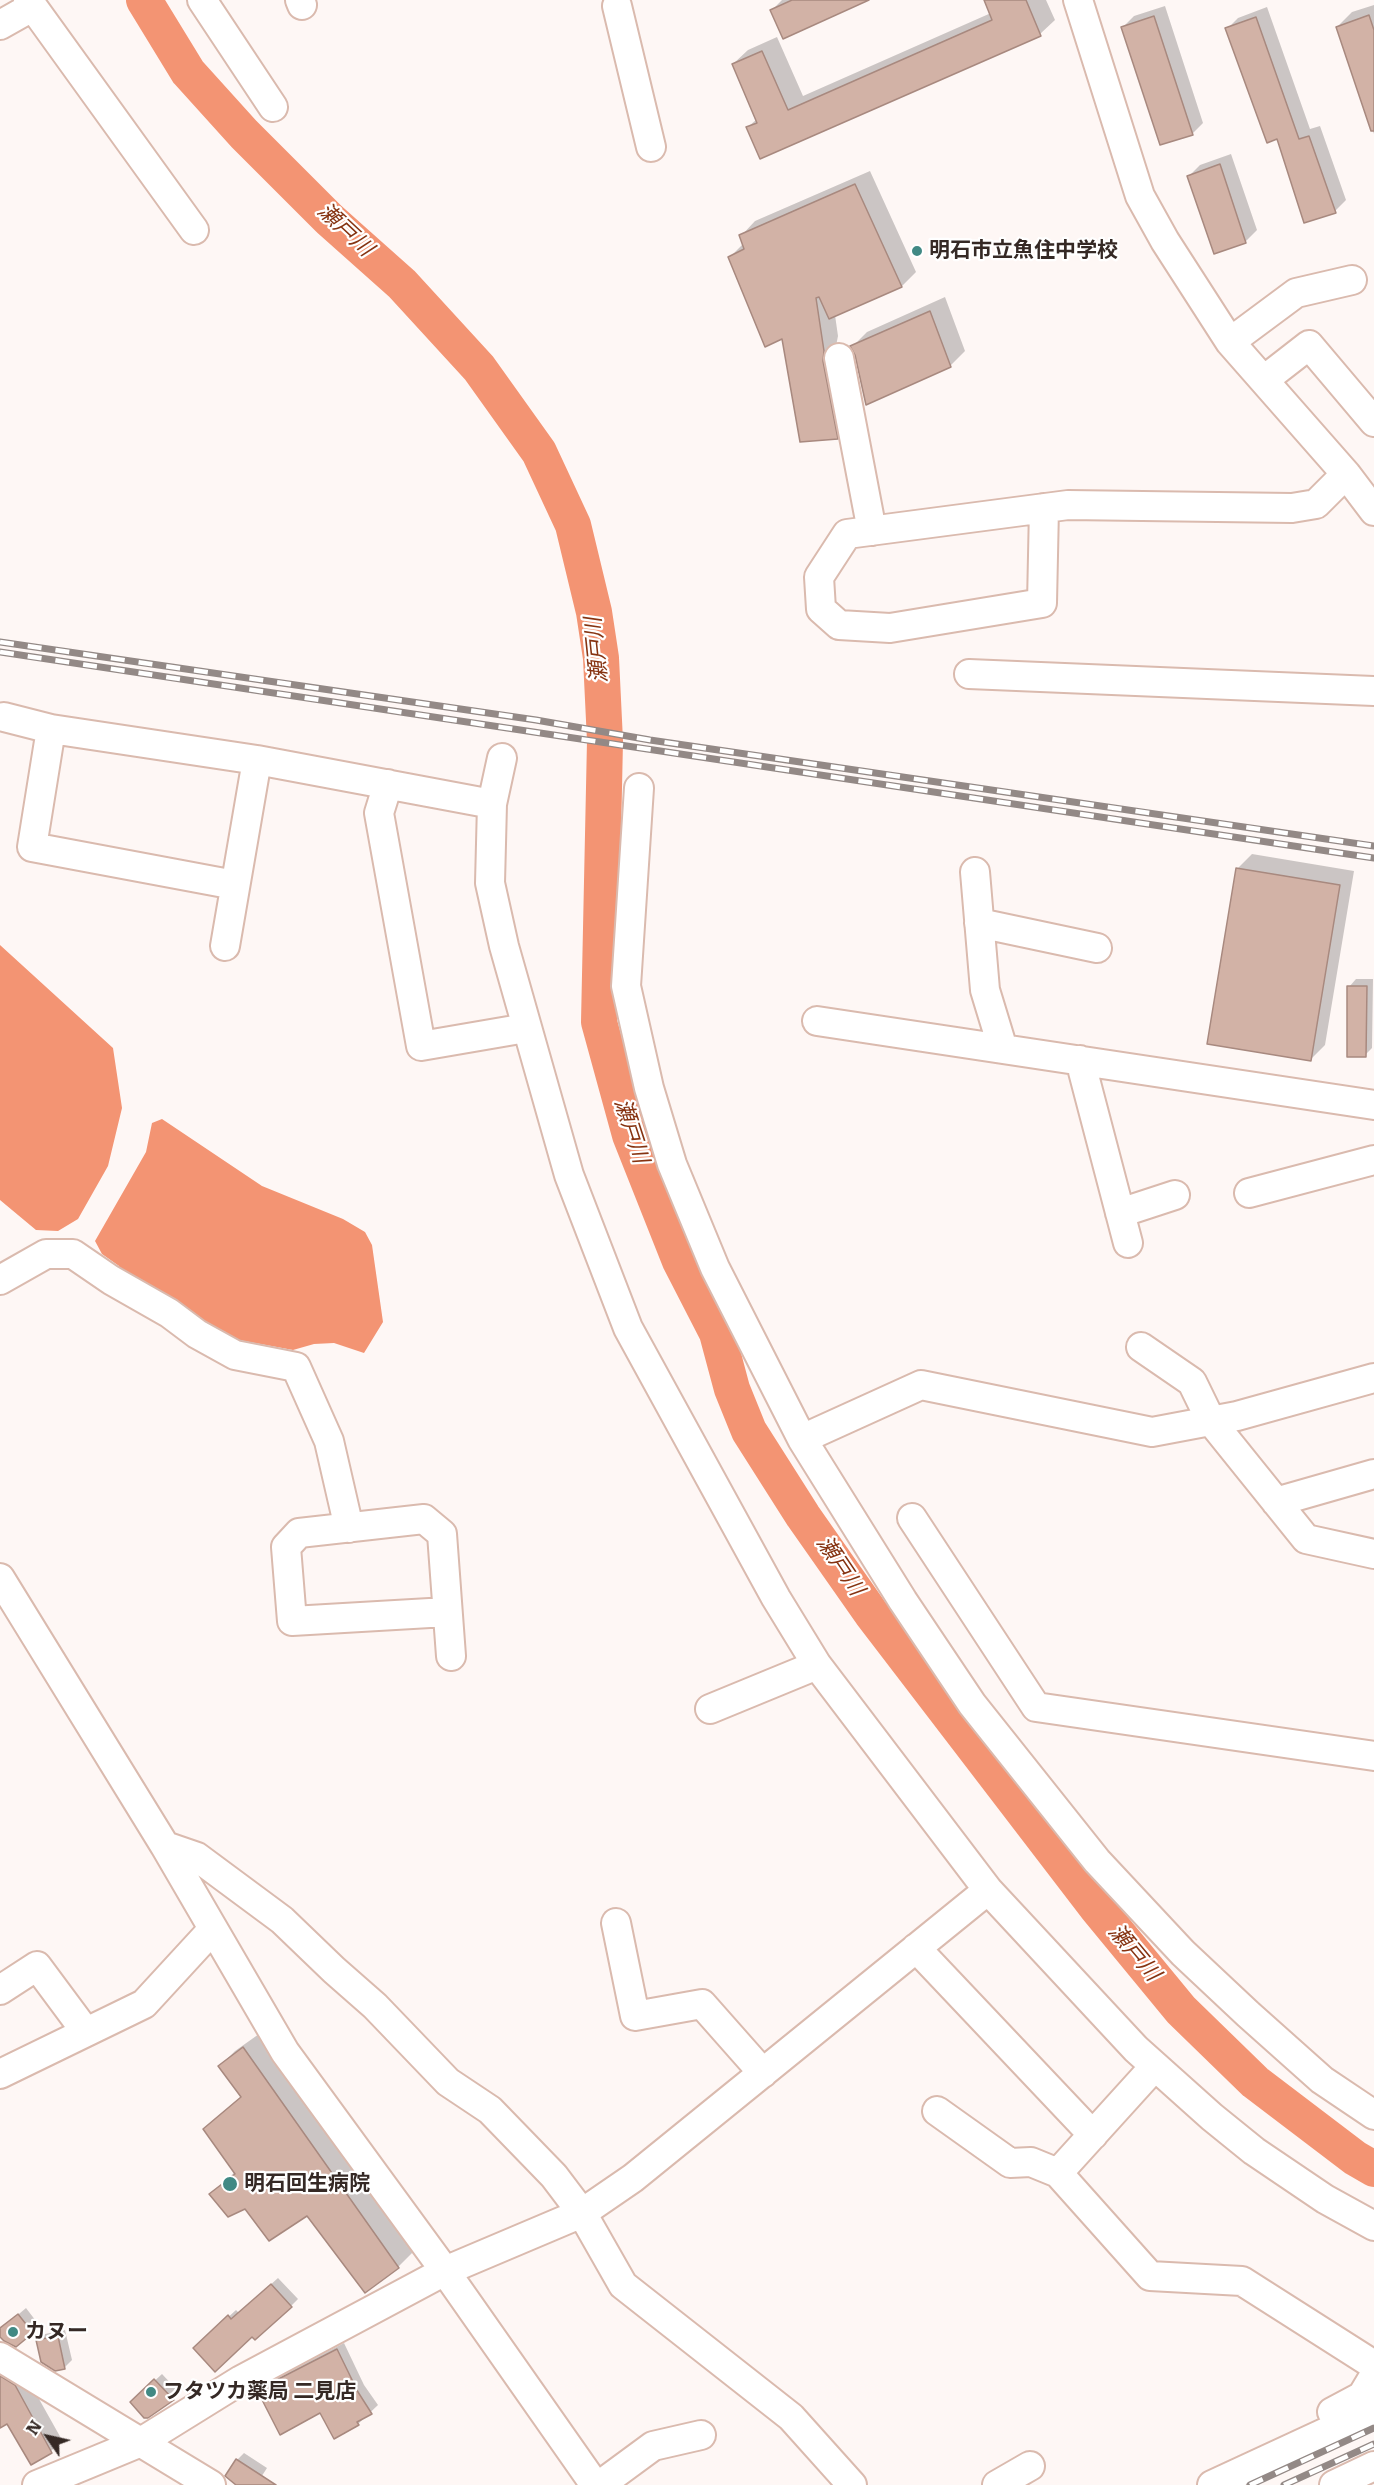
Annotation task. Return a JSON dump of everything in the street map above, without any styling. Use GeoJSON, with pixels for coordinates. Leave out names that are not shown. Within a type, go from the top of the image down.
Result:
{"type":"FeatureCollection","features":[{"type":"Feature","properties":{"kind":"street"},"geometry":{"type":"LineString","coordinates":[[202,0],[273,107]]}},
{"type":"Feature","properties":{"kind":"street"},"geometry":{"type":"LineString","coordinates":[[1078,0],[1140,196],[1196,293],[1230,342],[1346,474],[1374,511]]}},
{"type":"Feature","properties":{"kind":"street"},"geometry":{"type":"LineString","coordinates":[[617,2],[651,147]]}},
{"type":"Feature","properties":{"kind":"street"},"geometry":{"type":"LineString","coordinates":[[0,25],[30,3],[194,231]]}},
{"type":"Feature","properties":{"kind":"street"},"geometry":{"type":"LineString","coordinates":[[1230,342],[1296,293],[1352,280]]}},
{"type":"Feature","properties":{"kind":"street"},"geometry":{"type":"LineString","coordinates":[[1264,380],[1309,345],[1374,422]]}},
{"type":"Feature","properties":{"kind":"street"},"geometry":{"type":"LineString","coordinates":[[839,358],[872,531]]}},
{"type":"Feature","properties":{"kind":"street"},"geometry":{"type":"LineString","coordinates":[[1044,508],[1042,603],[890,628],[839,625],[821,609],[819,577],[848,534],[1044,508],[1068,505],[1292,508],[1316,504],[1346,474]]}},
{"type":"Feature","properties":{"kind":"street"},"geometry":{"type":"LineString","coordinates":[[969,674],[1374,691]]}},
{"type":"Feature","properties":{"kind":"street"},"geometry":{"type":"LineString","coordinates":[[4,717],[51,729],[257,760],[492,804]]}},
{"type":"Feature","properties":{"kind":"street"},"geometry":{"type":"LineString","coordinates":[[51,729],[32,847],[235,885]]}},
{"type":"Feature","properties":{"kind":"street"},"geometry":{"type":"LineString","coordinates":[[502,758],[492,804],[490,883],[526,1028],[569,1175],[628,1328],[765,1578],[817,1665],[988,1890],[1136,2049],[1254,2151],[1325,2199],[1374,2226]]}},
{"type":"Feature","properties":{"kind":"street"},"geometry":{"type":"LineString","coordinates":[[225,946],[257,760]]}},
{"type":"Feature","properties":{"kind":"street"},"geometry":{"type":"LineString","coordinates":[[388,784],[379,813],[421,1046],[526,1028]]}},
{"type":"Feature","properties":{"kind":"street"},"geometry":{"type":"LineString","coordinates":[[639,788],[626,986],[649,1088],[672,1164],[715,1268],[802,1439],[903,1601],[972,1704],[1097,1861],[1183,1953],[1248,2014],[1322,2080],[1374,2115]]}},
{"type":"Feature","properties":{"kind":"street"},"geometry":{"type":"LineString","coordinates":[[975,872],[985,990],[1003,1049]]}},
{"type":"Feature","properties":{"kind":"street"},"geometry":{"type":"LineString","coordinates":[[979,923],[1097,948]]}},
{"type":"Feature","properties":{"kind":"street"},"geometry":{"type":"LineString","coordinates":[[817,1021],[1374,1105]]}},
{"type":"Feature","properties":{"kind":"street"},"geometry":{"type":"LineString","coordinates":[[1080,1060],[1128,1243]]}},
{"type":"Feature","properties":{"kind":"street"},"geometry":{"type":"LineString","coordinates":[[1249,1193],[1374,1160]]}},
{"type":"Feature","properties":{"kind":"street"},"geometry":{"type":"LineString","coordinates":[[1120,1213],[1175,1195]]}},
{"type":"Feature","properties":{"kind":"street"},"geometry":{"type":"LineString","coordinates":[[0,1280],[46,1254],[73,1254],[111,1280],[169,1313],[197,1334],[235,1355],[296,1367],[329,1441],[349,1527]]}},
{"type":"Feature","properties":{"kind":"street"},"geometry":{"type":"LineString","coordinates":[[1141,1347],[1192,1382],[1211,1421],[1306,1539],[1374,1554]]}},
{"type":"Feature","properties":{"kind":"street"},"geometry":{"type":"LineString","coordinates":[[802,1439],[921,1385],[1152,1432],[1237,1416],[1374,1378]]}},
{"type":"Feature","properties":{"kind":"street"},"geometry":{"type":"LineString","coordinates":[[1276,1502],[1374,1474]]}},
{"type":"Feature","properties":{"kind":"street"},"geometry":{"type":"LineString","coordinates":[[912,1518],[1036,1707],[1374,1756]]}},
{"type":"Feature","properties":{"kind":"street"},"geometry":{"type":"LineString","coordinates":[[447,1612],[292,1621],[286,1547],[299,1533],[424,1519],[442,1534],[451,1656]]}},
{"type":"Feature","properties":{"kind":"street"},"geometry":{"type":"LineString","coordinates":[[0,1578],[165,1846],[285,2052],[445,2271],[594,2485]]}},
{"type":"Feature","properties":{"kind":"street"},"geometry":{"type":"LineString","coordinates":[[710,1709],[817,1665]]}},
{"type":"Feature","properties":{"kind":"street"},"geometry":{"type":"LineString","coordinates":[[165,1846],[198,1857],[282,1920],[333,1970],[375,2006],[448,2082],[490,2110],[554,2176],[582,2213],[623,2284],[792,2417],[852,2485]]}},
{"type":"Feature","properties":{"kind":"street"},"geometry":{"type":"LineString","coordinates":[[37,2485],[141,2442],[241,2380],[445,2271],[582,2213],[633,2178],[988,1890]]}},
{"type":"Feature","properties":{"kind":"street"},"geometry":{"type":"LineString","coordinates":[[616,1923],[635,2016],[702,2004],[763,2073]]}},
{"type":"Feature","properties":{"kind":"street"},"geometry":{"type":"LineString","coordinates":[[0,2074],[144,2004],[213,1929]]}},
{"type":"Feature","properties":{"kind":"street"},"geometry":{"type":"LineString","coordinates":[[916,1948],[1093,2135]]}},
{"type":"Feature","properties":{"kind":"street"},"geometry":{"type":"LineString","coordinates":[[0,1990],[37,1965],[86,2032]]}},
{"type":"Feature","properties":{"kind":"street"},"geometry":{"type":"LineString","coordinates":[[1058,2173],[1155,2066]]}},
{"type":"Feature","properties":{"kind":"street"},"geometry":{"type":"LineString","coordinates":[[937,2111],[1010,2163],[1030,2162],[1058,2173],[1150,2276],[1242,2281],[1374,2365]]}},
{"type":"Feature","properties":{"kind":"street"},"geometry":{"type":"LineString","coordinates":[[0,2357],[211,2485]]}},
{"type":"Feature","properties":{"kind":"street"},"geometry":{"type":"LineString","coordinates":[[1292,2433],[1362,2396],[1374,2376]]}},
{"type":"Feature","properties":{"kind":"street"},"geometry":{"type":"LineString","coordinates":[[1212,2485],[1374,2410]]}},
{"type":"Feature","properties":{"kind":"street"},"geometry":{"type":"LineString","coordinates":[[600,2485],[653,2446],[701,2435]]}},
{"type":"Feature","properties":{"kind":"street"},"geometry":{"type":"LineString","coordinates":[[997,2485],[1030,2466]]}},
{"type":"Feature","properties":{"kind":"street"},"geometry":{"type":"LineString","coordinates":[[1334,2485],[1374,2466]]}},
{"type":"Feature","properties":{"kind":"shaded area"},"geometry":{"type":"Polygon","coordinates":[[[0,945],[113,1048],[122,1108],[108,1166],[78,1219],[58,1231],[36,1230],[0,1200],[0,945]]]}},
{"type":"Feature","properties":{"kind":"shaded area"},"geometry":{"type":"Polygon","coordinates":[[[162,1119],[262,1186],[343,1219],[365,1232],[372,1245],[383,1322],[364,1353],[334,1343],[314,1344],[293,1350],[233,1339],[117,1272],[119,1266],[102,1254],[95,1241],[146,1152],[152,1123],[162,1119]]]}},
{"type":"Feature","properties":{"kind":"building"},"geometry":{"type":"Polygon","coordinates":[[[792,0],[869,0],[783,39],[770,10],[792,0]]]}},
{"type":"Feature","properties":{"kind":"building"},"geometry":{"type":"Polygon","coordinates":[[[984,0],[1026,0],[1041,36],[760,159],[746,127],[757,123],[732,64],[762,51],[788,110],[992,20],[984,0]]]}},
{"type":"Feature","properties":{"kind":"building"},"geometry":{"type":"Polygon","coordinates":[[[1369,15],[1374,30],[1374,131],[1371,131],[1336,27],[1369,15]]]}},
{"type":"Feature","properties":{"kind":"building"},"geometry":{"type":"Polygon","coordinates":[[[1154,16],[1193,135],[1160,145],[1121,27],[1154,16]]]}},
{"type":"Feature","properties":{"kind":"building"},"geometry":{"type":"Polygon","coordinates":[[[1256,17],[1299,139],[1309,136],[1336,213],[1304,223],[1277,139],[1267,143],[1225,28],[1256,17]]]}},
{"type":"Feature","properties":{"kind":"building"},"geometry":{"type":"Polygon","coordinates":[[[1220,164],[1246,243],[1214,254],[1187,176],[1220,164]]]}},
{"type":"Feature","properties":{"kind":"building"},"geometry":{"type":"Polygon","coordinates":[[[855,184],[902,287],[829,319],[819,297],[816,298],[824,351],[823,361],[838,439],[800,442],[782,339],[765,347],[728,257],[744,249],[739,235],[855,184]]]}},
{"type":"Feature","properties":{"kind":"building"},"geometry":{"type":"Polygon","coordinates":[[[930,311],[951,367],[866,405],[855,355],[850,346],[930,311]]]}},
{"type":"Feature","properties":{"kind":"building"},"geometry":{"type":"Polygon","coordinates":[[[1236,868],[1340,885],[1311,1061],[1207,1044],[1236,868]]]}},
{"type":"Feature","properties":{"kind":"building"},"geometry":{"type":"Polygon","coordinates":[[[1347,986],[1367,986],[1366,1057],[1347,1057],[1347,986]]]}},
{"type":"Feature","properties":{"kind":"building"},"geometry":{"type":"Polygon","coordinates":[[[243,2047],[399,2268],[365,2293],[307,2216],[269,2241],[245,2209],[228,2217],[209,2194],[235,2174],[203,2129],[241,2097],[218,2066],[243,2047]]]}},
{"type":"Feature","properties":{"kind":"building"},"geometry":{"type":"Polygon","coordinates":[[[271,2284],[292,2307],[255,2340],[252,2337],[215,2372],[193,2348],[228,2315],[231,2319],[271,2284]]]}},
{"type":"Feature","properties":{"kind":"building"},"geometry":{"type":"Polygon","coordinates":[[[18,2314],[33,2333],[16,2347],[0,2337],[0,2328],[18,2314]]]}},
{"type":"Feature","properties":{"kind":"building"},"geometry":{"type":"Polygon","coordinates":[[[58,2336],[65,2369],[55,2371],[41,2362],[36,2340],[58,2336]]]}},
{"type":"Feature","properties":{"kind":"building"},"geometry":{"type":"Polygon","coordinates":[[[337,2349],[358,2392],[372,2414],[357,2422],[359,2425],[334,2439],[320,2413],[280,2435],[257,2390],[337,2349]]]}},
{"type":"Feature","properties":{"kind":"building"},"geometry":{"type":"Polygon","coordinates":[[[0,2376],[15,2385],[52,2453],[31,2465],[7,2424],[0,2428],[0,2376]]]}},
{"type":"Feature","properties":{"kind":"building"},"geometry":{"type":"Polygon","coordinates":[[[154,2379],[174,2400],[148,2418],[144,2418],[130,2402],[154,2379]]]}},
{"type":"Feature","properties":{"kind":"building"},"geometry":{"type":"Polygon","coordinates":[[[236,2459],[276,2485],[236,2485],[225,2476],[236,2459]]]}},
{"type":"Feature","properties":{"kind":"waterway","name":"瀬戸川"},"geometry":{"type":"LineString","coordinates":[[144,0],[188,72],[244,134],[329,219],[402,284],[479,368],[539,452],[573,525],[594,612],[601,658],[605,741],[599,1022],[630,1135],[680,1261],[717,1333],[732,1389],[749,1431],[803,1516],[871,1613],[1097,1908],[1181,2010],[1255,2082],[1355,2158],[1374,2169]]}},
{"type":"Feature","properties":{"kind":"railway"},"geometry":{"type":"LineString","coordinates":[[0,642],[1374,846]]}},
{"type":"Feature","properties":{"kind":"railway"},"geometry":{"type":"LineString","coordinates":[[0,652],[1374,858]]}},
{"type":"Feature","properties":{"kind":"railway"},"geometry":{"type":"LineString","coordinates":[[1250,2485],[1374,2428]]}},
{"type":"Feature","properties":{"kind":"railway"},"geometry":{"type":"LineString","coordinates":[[1284,2485],[1374,2444]]}},
{"type":"Feature","properties":{"kind":"place","name":"明石市立魚住中学校"},"geometry":{"type":"Point","coordinates":[917,251]}},
{"type":"Feature","properties":{"kind":"place","name":"明石回生病院"},"geometry":{"type":"Point","coordinates":[230,2184]}},
{"type":"Feature","properties":{"kind":"place","name":"カヌー"},"geometry":{"type":"Point","coordinates":[13,2332]}},
{"type":"Feature","properties":{"kind":"place","name":"フタツカ薬局 二見店"},"geometry":{"type":"Point","coordinates":[151,2392]}}]}
